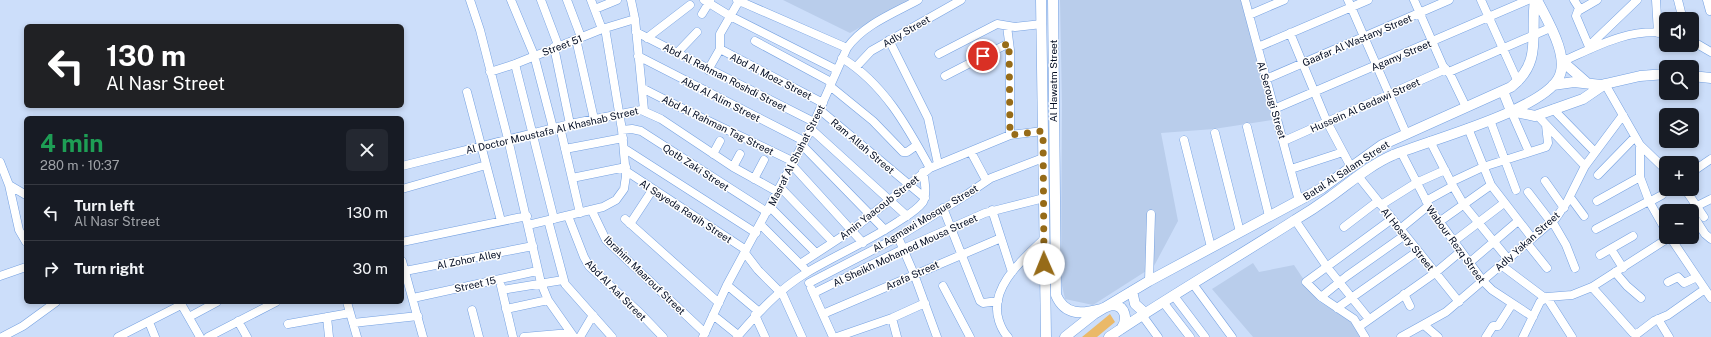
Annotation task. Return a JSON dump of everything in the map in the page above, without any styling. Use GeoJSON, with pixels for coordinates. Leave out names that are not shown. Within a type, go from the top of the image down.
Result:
{"type":"FeatureCollection","features":[{"type":"Feature","properties":{"kind":"main road","name":"Al Hawatm Street"},"geometry":{"type":"LineString","coordinates":[[1041,0],[1046,337]]}},
{"type":"Feature","properties":{"kind":"main road","name":"Al Hawatm Street"},"geometry":{"type":"LineString","coordinates":[[1053,0],[1056,295],[1062,305],[1077,313],[1105,308]]}},
{"type":"Feature","properties":{"kind":"main road","name":"Batal Al Salam Street"},"geometry":{"type":"LineString","coordinates":[[1536,0],[1550,28],[1562,60]]}},
{"type":"Feature","properties":{"kind":"main road","name":"Batal Al Salam Street"},"geometry":{"type":"LineString","coordinates":[[1065,337],[1083,322],[1149,281],[1322,188],[1382,145],[1503,91],[1518,82],[1530,63],[1534,35],[1536,0]]}},
{"type":"Feature","properties":{"kind":"main road"},"geometry":{"type":"LineString","coordinates":[[1562,60],[1587,83]]}},
{"type":"Feature","properties":{"kind":"main road"},"geometry":{"type":"LineString","coordinates":[[1553,85],[1560,75],[1562,60]]}},
{"type":"Feature","properties":{"kind":"main road"},"geometry":{"type":"LineString","coordinates":[[1043,63],[1048,65],[1053,63]]}},
{"type":"Feature","properties":{"kind":"main road"},"geometry":{"type":"LineString","coordinates":[[1043,78],[1048,75],[1053,79]]}},
{"type":"Feature","properties":{"kind":"main road"},"geometry":{"type":"LineString","coordinates":[[1553,85],[1567,82],[1605,84],[1635,77],[1659,75]]}},
{"type":"Feature","properties":{"kind":"main road"},"geometry":{"type":"LineString","coordinates":[[1699,77],[1710,78]]}},
{"type":"Feature","properties":{"kind":"main road"},"geometry":{"type":"LineString","coordinates":[[1503,91],[1512,111],[1531,116],[1583,99],[1605,84]]}},
{"type":"Feature","properties":{"kind":"main road","name":"Batal Al Salam Street"},"geometry":{"type":"LineString","coordinates":[[1109,337],[1329,198],[1378,162],[1512,111],[1553,85]]}},
{"type":"Feature","properties":{"kind":"main road"},"geometry":{"type":"LineString","coordinates":[[1322,188],[1329,198]]}},
{"type":"Feature","properties":{"kind":"main road"},"geometry":{"type":"LineString","coordinates":[[1132,291],[1135,304],[1144,314]]}},
{"type":"Feature","properties":{"kind":"main road"},"geometry":{"type":"LineString","coordinates":[[1105,308],[1114,305],[1122,309],[1126,321],[1121,329]]}},
{"type":"Feature","properties":{"kind":"street"},"geometry":{"type":"LineString","coordinates":[[470,0],[480,30],[508,139],[540,283],[548,300],[572,335]]}},
{"type":"Feature","properties":{"kind":"street"},"geometry":{"type":"LineString","coordinates":[[511,0],[534,56],[565,149],[580,214]]}},
{"type":"Feature","properties":{"kind":"street"},"geometry":{"type":"LineString","coordinates":[[541,0],[556,46],[570,124]]}},
{"type":"Feature","properties":{"kind":"street"},"geometry":{"type":"LineString","coordinates":[[567,0],[579,38],[594,119]]}},
{"type":"Feature","properties":{"kind":"street"},"geometry":{"type":"LineString","coordinates":[[528,225],[592,211],[610,204],[620,195],[626,182],[625,149],[620,113],[604,29],[591,0]]}},
{"type":"Feature","properties":{"kind":"street"},"geometry":{"type":"LineString","coordinates":[[595,8],[617,0]]}},
{"type":"Feature","properties":{"kind":"street"},"geometry":{"type":"LineString","coordinates":[[631,0],[635,19],[644,110]]}},
{"type":"Feature","properties":{"kind":"street"},"geometry":{"type":"LineString","coordinates":[[708,70],[720,49],[720,34],[738,0],[847,48]]}},
{"type":"Feature","properties":{"kind":"street","name":"Masraf Al Shahat Street"},"geometry":{"type":"LineString","coordinates":[[704,335],[727,285],[779,190],[812,125],[847,48],[863,31],[918,0]]}},
{"type":"Feature","properties":{"kind":"street","name":"Adly Street"},"geometry":{"type":"LineString","coordinates":[[856,67],[868,53],[961,0]]}},
{"type":"Feature","properties":{"kind":"street","name":"Al Serougi Street"},"geometry":{"type":"LineString","coordinates":[[1246,0],[1291,168],[1298,201]]}},
{"type":"Feature","properties":{"kind":"street"},"geometry":{"type":"LineString","coordinates":[[1249,15],[1284,0]]}},
{"type":"Feature","properties":{"kind":"street"},"geometry":{"type":"LineString","coordinates":[[1258,47],[1350,4],[1368,0]]}},
{"type":"Feature","properties":{"kind":"street"},"geometry":{"type":"LineString","coordinates":[[1414,0],[1432,41],[1466,107]]}},
{"type":"Feature","properties":{"kind":"street","name":"Gaafar Al Wastany Street"},"geometry":{"type":"LineString","coordinates":[[1266,79],[1449,0]]}},
{"type":"Feature","properties":{"kind":"street"},"geometry":{"type":"LineString","coordinates":[[1481,0],[1518,82]]}},
{"type":"Feature","properties":{"kind":"street","name":"Agamy Street"},"geometry":{"type":"LineString","coordinates":[[1274,109],[1528,0]]}},
{"type":"Feature","properties":{"kind":"street"},"geometry":{"type":"LineString","coordinates":[[1574,0],[1579,8],[1576,14],[1577,18],[1589,47]]}},
{"type":"Feature","properties":{"kind":"street"},"geometry":{"type":"LineString","coordinates":[[1578,11],[1597,0]]}},
{"type":"Feature","properties":{"kind":"street"},"geometry":{"type":"LineString","coordinates":[[1656,0],[1659,16]]}},
{"type":"Feature","properties":{"kind":"street"},"geometry":{"type":"LineString","coordinates":[[1678,0],[1680,12]]}},
{"type":"Feature","properties":{"kind":"street"},"geometry":{"type":"LineString","coordinates":[[1707,0],[1710,11]]}},
{"type":"Feature","properties":{"kind":"street"},"geometry":{"type":"LineString","coordinates":[[702,14],[708,1],[730,16],[837,70]]}},
{"type":"Feature","properties":{"kind":"street"},"geometry":{"type":"LineString","coordinates":[[1589,47],[1636,1]]}},
{"type":"Feature","properties":{"kind":"street"},"geometry":{"type":"LineString","coordinates":[[647,38],[690,4]]}},
{"type":"Feature","properties":{"kind":"street"},"geometry":{"type":"LineString","coordinates":[[1350,4],[1406,133]]}},
{"type":"Feature","properties":{"kind":"street","name":"Street 51"},"geometry":{"type":"LineString","coordinates":[[490,72],[515,64],[556,46],[635,19]]}},
{"type":"Feature","properties":{"kind":"street"},"geometry":{"type":"LineString","coordinates":[[939,54],[997,24],[1015,27],[1042,24]]}},
{"type":"Feature","properties":{"kind":"street"},"geometry":{"type":"LineString","coordinates":[[1006,26],[1009,43],[1010,135]]}},
{"type":"Feature","properties":{"kind":"street","name":"Hussein Al Gedawi Street"},"geometry":{"type":"LineString","coordinates":[[1284,141],[1389,95],[1503,49],[1550,28]]}},
{"type":"Feature","properties":{"kind":"street","name":"Abd Al Rahman Roshdi Street"},"geometry":{"type":"LineString","coordinates":[[636,32],[812,125],[907,216]]}},
{"type":"Feature","properties":{"kind":"street"},"geometry":{"type":"LineString","coordinates":[[677,54],[697,32]]}},
{"type":"Feature","properties":{"kind":"street"},"geometry":{"type":"LineString","coordinates":[[1290,33],[1327,122],[1351,167]]}},
{"type":"Feature","properties":{"kind":"street"},"geometry":{"type":"LineString","coordinates":[[1562,60],[1568,59],[1589,47],[1621,36],[1637,33],[1659,33]]}},
{"type":"Feature","properties":{"kind":"street"},"geometry":{"type":"LineString","coordinates":[[889,40],[928,118],[938,164]]}},
{"type":"Feature","properties":{"kind":"street"},"geometry":{"type":"LineString","coordinates":[[755,41],[830,84],[873,121],[903,152],[907,152],[917,145]]}},
{"type":"Feature","properties":{"kind":"street"},"geometry":{"type":"LineString","coordinates":[[945,76],[1009,43]]}},
{"type":"Feature","properties":{"kind":"street"},"geometry":{"type":"LineString","coordinates":[[1699,45],[1711,52]]}},
{"type":"Feature","properties":{"kind":"street","name":"Abd Al Moez Street"},"geometry":{"type":"LineString","coordinates":[[720,49],[821,106]]}},
{"type":"Feature","properties":{"kind":"street","name":"Abd Al Alim Street"},"geometry":{"type":"LineString","coordinates":[[638,56],[803,143],[885,230]]}},
{"type":"Feature","properties":{"kind":"street"},"geometry":{"type":"LineString","coordinates":[[713,315],[737,336],[757,313],[780,291],[806,273],[863,243],[907,216],[920,206],[925,198],[926,170],[917,145],[904,121],[868,76],[842,58]]}},
{"type":"Feature","properties":{"kind":"street"},"geometry":{"type":"LineString","coordinates":[[515,64],[533,133],[563,280],[568,288],[612,337]]}},
{"type":"Feature","properties":{"kind":"street"},"geometry":{"type":"LineString","coordinates":[[1605,84],[1640,145],[1659,163]]}},
{"type":"Feature","properties":{"kind":"street","name":"Abd Al Rahman Tag Street"},"geometry":{"type":"LineString","coordinates":[[642,88],[704,120],[730,130],[793,163]]}},
{"type":"Feature","properties":{"kind":"street"},"geometry":{"type":"LineString","coordinates":[[467,92],[501,222]]}},
{"type":"Feature","properties":{"kind":"street","name":"Ram Allah Street"},"geometry":{"type":"LineString","coordinates":[[821,106],[925,198]]}},
{"type":"Feature","properties":{"kind":"street"},"geometry":{"type":"LineString","coordinates":[[1553,109],[1594,151]]}},
{"type":"Feature","properties":{"kind":"street","name":"Al Doctor Moustafa Al Khashab Street"},"geometry":{"type":"LineString","coordinates":[[404,165],[570,124],[620,113],[644,110],[673,126],[733,167],[754,179],[779,190],[833,242]]}},
{"type":"Feature","properties":{"kind":"street"},"geometry":{"type":"LineString","coordinates":[[1512,111],[1529,152]]}},
{"type":"Feature","properties":{"kind":"street"},"geometry":{"type":"LineString","coordinates":[[1537,115],[1584,166]]}},
{"type":"Feature","properties":{"kind":"street","name":"Adly Yakan Street"},"geometry":{"type":"LineString","coordinates":[[1401,337],[1436,319],[1459,302],[1552,222],[1564,208],[1584,166],[1622,115]]}},
{"type":"Feature","properties":{"kind":"street"},"geometry":{"type":"LineString","coordinates":[[1490,120],[1516,190]]}},
{"type":"Feature","properties":{"kind":"street"},"geometry":{"type":"LineString","coordinates":[[1321,297],[1403,232],[1427,204],[1452,184],[1483,167],[1547,146],[1546,125]]}},
{"type":"Feature","properties":{"kind":"street"},"geometry":{"type":"LineString","coordinates":[[1247,127],[1269,216]]}},
{"type":"Feature","properties":{"kind":"street"},"geometry":{"type":"LineString","coordinates":[[1468,128],[1491,185],[1518,221],[1547,268]]}},
{"type":"Feature","properties":{"kind":"street","name":"Qotb Zaki Street"},"geometry":{"type":"LineString","coordinates":[[565,149],[623,134],[632,129],[641,131],[768,209],[816,253]]}},
{"type":"Feature","properties":{"kind":"street","name":"Amin Yaacoub Street"},"geometry":{"type":"LineString","coordinates":[[800,264],[852,230],[926,170],[1010,135],[1043,131]]}},
{"type":"Feature","properties":{"kind":"street"},"geometry":{"type":"LineString","coordinates":[[1215,133],[1240,232]]}},
{"type":"Feature","properties":{"kind":"street"},"geometry":{"type":"LineString","coordinates":[[1598,175],[1635,137]]}},
{"type":"Feature","properties":{"kind":"street"},"geometry":{"type":"LineString","coordinates":[[713,154],[720,140]]}},
{"type":"Feature","properties":{"kind":"street"},"geometry":{"type":"LineString","coordinates":[[1184,140],[1211,247]]}},
{"type":"Feature","properties":{"kind":"street"},"geometry":{"type":"LineString","coordinates":[[1430,141],[1464,205],[1494,242],[1505,262],[1550,302],[1572,337]]}},
{"type":"Feature","properties":{"kind":"street"},"geometry":{"type":"LineString","coordinates":[[1640,145],[1640,177],[1649,201],[1659,219]]}},
{"type":"Feature","properties":{"kind":"street"},"geometry":{"type":"LineString","coordinates":[[625,149],[756,233]]}},
{"type":"Feature","properties":{"kind":"street"},"geometry":{"type":"LineString","coordinates":[[971,152],[986,180]]}},
{"type":"Feature","properties":{"kind":"street"},"geometry":{"type":"LineString","coordinates":[[1291,168],[1343,152]]}},
{"type":"Feature","properties":{"kind":"street","name":"Wabour Rezq Street"},"geometry":{"type":"LineString","coordinates":[[1401,152],[1427,204],[1460,252],[1483,281],[1492,290],[1533,317]]}},
{"type":"Feature","properties":{"kind":"street"},"geometry":{"type":"LineString","coordinates":[[733,167],[740,154]]}},
{"type":"Feature","properties":{"kind":"street","name":"Al Agmawi Mosque Street"},"geometry":{"type":"LineString","coordinates":[[809,283],[898,237],[966,195],[986,180],[1043,158]]}},
{"type":"Feature","properties":{"kind":"street"},"geometry":{"type":"LineString","coordinates":[[1699,167],[1711,159]]}},
{"type":"Feature","properties":{"kind":"street"},"geometry":{"type":"LineString","coordinates":[[754,179],[764,160]]}},
{"type":"Feature","properties":{"kind":"street"},"geometry":{"type":"LineString","coordinates":[[0,162],[9,185],[19,230],[24,239]]}},
{"type":"Feature","properties":{"kind":"street"},"geometry":{"type":"LineString","coordinates":[[793,163],[863,243]]}},
{"type":"Feature","properties":{"kind":"street"},"geometry":{"type":"LineString","coordinates":[[404,188],[486,165]]}},
{"type":"Feature","properties":{"kind":"street"},"geometry":{"type":"LineString","coordinates":[[572,178],[626,169]]}},
{"type":"Feature","properties":{"kind":"street","name":"Al Sayeda Raqih Street"},"geometry":{"type":"LineString","coordinates":[[626,169],[745,252],[758,270],[780,291],[788,302],[802,337]]}},
{"type":"Feature","properties":{"kind":"street"},"geometry":{"type":"LineString","coordinates":[[1344,227],[1380,203],[1416,183],[1445,170]]}},
{"type":"Feature","properties":{"kind":"street","name":"Al Hosary Street"},"geometry":{"type":"LineString","coordinates":[[1358,176],[1459,302]]}},
{"type":"Feature","properties":{"kind":"street"},"geometry":{"type":"LineString","coordinates":[[1597,201],[1640,177]]}},
{"type":"Feature","properties":{"kind":"street"},"geometry":{"type":"LineString","coordinates":[[1546,181],[1564,208]]}},
{"type":"Feature","properties":{"kind":"street"},"geometry":{"type":"LineString","coordinates":[[9,185],[24,194]]}},
{"type":"Feature","properties":{"kind":"street"},"geometry":{"type":"LineString","coordinates":[[1439,222],[1491,185]]}},
{"type":"Feature","properties":{"kind":"street"},"geometry":{"type":"LineString","coordinates":[[653,189],[628,222],[719,303]]}},
{"type":"Feature","properties":{"kind":"street"},"geometry":{"type":"LineString","coordinates":[[1528,192],[1552,222],[1563,239],[1575,268]]}},
{"type":"Feature","properties":{"kind":"street"},"geometry":{"type":"LineString","coordinates":[[1596,229],[1660,196]]}},
{"type":"Feature","properties":{"kind":"street"},"geometry":{"type":"LineString","coordinates":[[1570,197],[1584,216]]}},
{"type":"Feature","properties":{"kind":"street","name":"Al Sheikh Mohamed Mousa Street"},"geometry":{"type":"LineString","coordinates":[[814,293],[903,249],[992,210],[1044,198]]}},
{"type":"Feature","properties":{"kind":"street"},"geometry":{"type":"LineString","coordinates":[[1699,205],[1711,199]]}},
{"type":"Feature","properties":{"kind":"street"},"geometry":{"type":"LineString","coordinates":[[1453,242],[1504,203]]}},
{"type":"Feature","properties":{"kind":"street"},"geometry":{"type":"LineString","coordinates":[[943,208],[960,254],[980,301],[983,304],[998,301]]}},
{"type":"Feature","properties":{"kind":"street"},"geometry":{"type":"LineString","coordinates":[[992,210],[1012,272]]}},
{"type":"Feature","properties":{"kind":"street","name":"Ibrahim Maarouf Street"},"geometry":{"type":"LineString","coordinates":[[592,211],[606,240],[704,335]]}},
{"type":"Feature","properties":{"kind":"street"},"geometry":{"type":"LineString","coordinates":[[1149,281],[1151,214]]}},
{"type":"Feature","properties":{"kind":"street"},"geometry":{"type":"LineString","coordinates":[[404,242],[526,216]]}},
{"type":"Feature","properties":{"kind":"street","name":"Abd Al Aal Street"},"geometry":{"type":"LineString","coordinates":[[568,216],[589,266],[632,305],[663,337]]}},
{"type":"Feature","properties":{"kind":"street"},"geometry":{"type":"LineString","coordinates":[[1365,337],[1360,326],[1348,314],[1321,297],[1306,282],[1392,219]]}},
{"type":"Feature","properties":{"kind":"street"},"geometry":{"type":"LineString","coordinates":[[1701,219],[1705,234],[1711,239]]}},
{"type":"Feature","properties":{"kind":"street"},"geometry":{"type":"LineString","coordinates":[[1295,220],[1328,267],[1370,319]]}},
{"type":"Feature","properties":{"kind":"street"},"geometry":{"type":"LineString","coordinates":[[1469,263],[1518,221]]}},
{"type":"Feature","properties":{"kind":"street"},"geometry":{"type":"LineString","coordinates":[[760,224],[800,264],[806,273],[833,337]]}},
{"type":"Feature","properties":{"kind":"street"},"geometry":{"type":"LineString","coordinates":[[1600,255],[1633,236]]}},
{"type":"Feature","properties":{"kind":"street"},"geometry":{"type":"LineString","coordinates":[[898,237],[914,274],[937,337]]}},
{"type":"Feature","properties":{"kind":"street","name":"Arafa Street"},"geometry":{"type":"LineString","coordinates":[[823,314],[960,254],[1001,238]]}},
{"type":"Feature","properties":{"kind":"street"},"geometry":{"type":"LineString","coordinates":[[1006,337],[999,319],[998,301],[1012,272],[1044,239]]}},
{"type":"Feature","properties":{"kind":"street"},"geometry":{"type":"LineString","coordinates":[[1523,337],[1540,302],[1545,298],[1572,294],[1592,287],[1659,244]]}},
{"type":"Feature","properties":{"kind":"street"},"geometry":{"type":"LineString","coordinates":[[1675,244],[1711,298]]}},
{"type":"Feature","properties":{"kind":"street","name":"Al Zohor Alley"},"geometry":{"type":"LineString","coordinates":[[405,271],[533,246]]}},
{"type":"Feature","properties":{"kind":"street"},"geometry":{"type":"LineString","coordinates":[[1612,248],[1623,268]]}},
{"type":"Feature","properties":{"kind":"street"},"geometry":{"type":"LineString","coordinates":[[1338,308],[1418,251]]}},
{"type":"Feature","properties":{"kind":"street"},"geometry":{"type":"LineString","coordinates":[[1360,326],[1435,273],[1460,252]]}},
{"type":"Feature","properties":{"kind":"street"},"geometry":{"type":"LineString","coordinates":[[0,276],[24,267]]}},
{"type":"Feature","properties":{"kind":"street"},"geometry":{"type":"LineString","coordinates":[[404,268],[406,286],[413,298],[423,337]]}},
{"type":"Feature","properties":{"kind":"street","name":"Street 15"},"geometry":{"type":"LineString","coordinates":[[413,298],[537,271]]}},
{"type":"Feature","properties":{"kind":"street"},"geometry":{"type":"LineString","coordinates":[[1616,272],[1627,286],[1641,298]]}},
{"type":"Feature","properties":{"kind":"street"},"geometry":{"type":"LineString","coordinates":[[1668,282],[1678,277],[1684,284],[1697,277]]}},
{"type":"Feature","properties":{"kind":"street"},"geometry":{"type":"LineString","coordinates":[[500,279],[513,337]]}},
{"type":"Feature","properties":{"kind":"street"},"geometry":{"type":"LineString","coordinates":[[502,290],[563,280]]}},
{"type":"Feature","properties":{"kind":"street"},"geometry":{"type":"LineString","coordinates":[[1193,284],[1232,337]]}},
{"type":"Feature","properties":{"kind":"street"},"geometry":{"type":"LineString","coordinates":[[727,285],[757,313],[765,337]]}},
{"type":"Feature","properties":{"kind":"street"},"geometry":{"type":"LineString","coordinates":[[943,286],[970,337]]}},
{"type":"Feature","properties":{"kind":"street"},"geometry":{"type":"LineString","coordinates":[[1592,287],[1635,334],[1640,333],[1658,319],[1668,315],[1705,289]]}},
{"type":"Feature","properties":{"kind":"street"},"geometry":{"type":"LineString","coordinates":[[1404,294],[1410,306]]}},
{"type":"Feature","properties":{"kind":"street"},"geometry":{"type":"LineString","coordinates":[[1174,296],[1205,337]]}},
{"type":"Feature","properties":{"kind":"street"},"geometry":{"type":"LineString","coordinates":[[506,309],[548,300]]}},
{"type":"Feature","properties":{"kind":"street"},"geometry":{"type":"LineString","coordinates":[[1163,302],[1190,337]]}},
{"type":"Feature","properties":{"kind":"street"},"geometry":{"type":"LineString","coordinates":[[837,337],[847,335],[892,318],[925,303]]}},
{"type":"Feature","properties":{"kind":"street"},"geometry":{"type":"LineString","coordinates":[[2,337],[23,326],[53,304]]}},
{"type":"Feature","properties":{"kind":"street"},"geometry":{"type":"LineString","coordinates":[[118,337],[149,322],[178,304]]}},
{"type":"Feature","properties":{"kind":"street"},"geometry":{"type":"LineString","coordinates":[[181,304],[200,337]]}},
{"type":"Feature","properties":{"kind":"street"},"geometry":{"type":"LineString","coordinates":[[189,317],[212,304]]}},
{"type":"Feature","properties":{"kind":"street"},"geometry":{"type":"LineString","coordinates":[[208,337],[272,304]]}},
{"type":"Feature","properties":{"kind":"street"},"geometry":{"type":"LineString","coordinates":[[348,304],[357,337]]}},
{"type":"Feature","properties":{"kind":"street"},"geometry":{"type":"LineString","coordinates":[[1486,337],[1493,326],[1498,327],[1512,304]]}},
{"type":"Feature","properties":{"kind":"street"},"geometry":{"type":"LineString","coordinates":[[472,310],[479,337]]}},
{"type":"Feature","properties":{"kind":"street"},"geometry":{"type":"LineString","coordinates":[[288,324],[350,313]]}},
{"type":"Feature","properties":{"kind":"street"},"geometry":{"type":"LineString","coordinates":[[1144,314],[1158,337]]}},
{"type":"Feature","properties":{"kind":"street"},"geometry":{"type":"LineString","coordinates":[[580,337],[593,315]]}},
{"type":"Feature","properties":{"kind":"street"},"geometry":{"type":"LineString","coordinates":[[353,323],[418,316]]}},
{"type":"Feature","properties":{"kind":"street"},"geometry":{"type":"LineString","coordinates":[[327,317],[329,337]]}},
{"type":"Feature","properties":{"kind":"street"},"geometry":{"type":"LineString","coordinates":[[892,318],[897,337]]}},
{"type":"Feature","properties":{"kind":"street"},"geometry":{"type":"LineString","coordinates":[[1658,319],[1669,337]]}},
{"type":"Feature","properties":{"kind":"street"},"geometry":{"type":"LineString","coordinates":[[149,322],[155,337]]}},
{"type":"Feature","properties":{"kind":"street"},"geometry":{"type":"LineString","coordinates":[[238,322],[248,337]]}},
{"type":"Feature","properties":{"kind":"street"},"geometry":{"type":"LineString","coordinates":[[1424,326],[1433,336]]}},
{"type":"Feature","properties":{"kind":"street"},"geometry":{"type":"LineString","coordinates":[[524,337],[572,335]]}},
{"type":"Feature","properties":{"kind":"shaded area"},"geometry":{"type":"Polygon","coordinates":[[[783,0],[910,0],[850,33],[783,0]]]}},
{"type":"Feature","properties":{"kind":"shaded area"},"geometry":{"type":"Polygon","coordinates":[[[1060,0],[1243,0],[1272,120],[1214,129],[1161,133],[1178,221],[1154,266],[1093,305],[1065,299],[1061,281],[1062,104],[1060,0]]]}},
{"type":"Feature","properties":{"kind":"shaded area"},"geometry":{"type":"Polygon","coordinates":[[[1253,263],[1259,272],[1294,265],[1318,301],[1357,325],[1362,337],[1253,337],[1212,289],[1253,263]]]}},
{"type":"Feature","properties":{"kind":"shaded area"},"geometry":{"type":"Polygon","coordinates":[[[1110,314],[1115,322],[1097,337],[1082,337],[1110,314]]]}},
{"type":"Feature","properties":{"kind":"route"},"geometry":{"type":"LineString","coordinates":[[983,56],[1009,43],[1010,135],[1043,131],[1044,264]]}}]}
